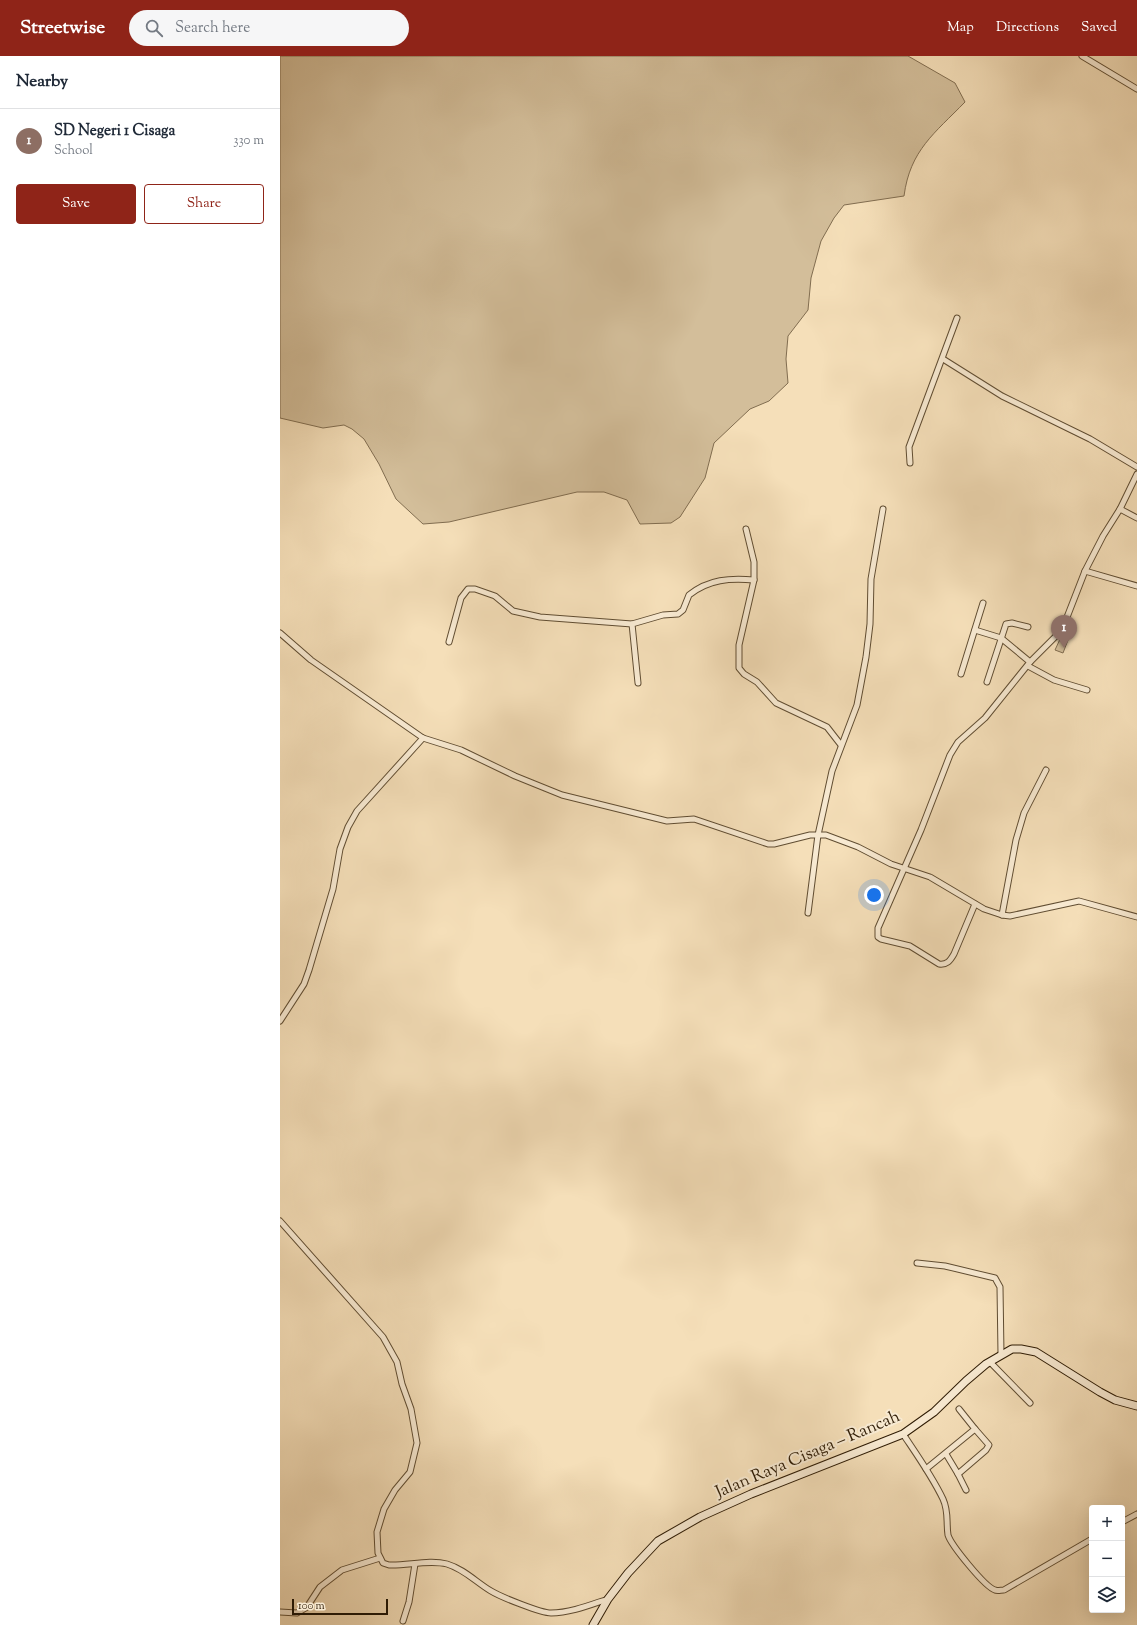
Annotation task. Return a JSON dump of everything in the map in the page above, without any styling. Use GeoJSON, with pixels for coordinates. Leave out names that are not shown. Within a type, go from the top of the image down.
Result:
{"type":"FeatureCollection","features":[{"type":"Feature","properties":{"kind":"main road","name":"Jalan Raya Cisaga – Rancah"},"geometry":{"type":"LineString","coordinates":[[593,1625],[608,1599],[647,1551],[666,1535],[700,1517],[751,1494],[903,1434],[934,1412],[966,1381],[990,1362],[1001,1354],[1012,1349],[1036,1352],[1100,1392],[1115,1400],[1137,1406]]}},
{"type":"Feature","properties":{"kind":"street"},"geometry":{"type":"LineString","coordinates":[[1082,56],[1137,88]]}},
{"type":"Feature","properties":{"kind":"street"},"geometry":{"type":"LineString","coordinates":[[910,463],[910,447],[957,318]]}},
{"type":"Feature","properties":{"kind":"street"},"geometry":{"type":"LineString","coordinates":[[943,359],[1002,396],[1090,439],[1137,467]]}},
{"type":"Feature","properties":{"kind":"street"},"geometry":{"type":"LineString","coordinates":[[975,904],[951,960],[944,964],[939,964],[904,944],[881,939],[878,934],[878,928],[904,869],[950,755],[958,742],[985,718],[1029,664],[1064,627],[1085,571],[1103,536],[1120,509],[1137,474]]}},
{"type":"Feature","properties":{"kind":"street"},"geometry":{"type":"LineString","coordinates":[[808,912],[818,835],[832,771],[857,705],[866,657],[870,624],[871,579],[883,509]]}},
{"type":"Feature","properties":{"kind":"street"},"geometry":{"type":"LineString","coordinates":[[1120,509],[1137,518]]}},
{"type":"Feature","properties":{"kind":"street"},"geometry":{"type":"LineString","coordinates":[[746,529],[754,562],[754,580],[739,645],[739,668],[744,674],[757,682],[776,703],[827,727],[841,745]]}},
{"type":"Feature","properties":{"kind":"street"},"geometry":{"type":"LineString","coordinates":[[1085,571],[1137,586]]}},
{"type":"Feature","properties":{"kind":"street"},"geometry":{"type":"LineString","coordinates":[[449,642],[461,598],[468,589],[476,589],[495,596],[513,611],[540,617],[632,624],[663,615],[678,614],[683,610],[689,595],[720,580],[730,578],[754,580]]}},
{"type":"Feature","properties":{"kind":"street"},"geometry":{"type":"LineString","coordinates":[[961,674],[983,603]]}},
{"type":"Feature","properties":{"kind":"street"},"geometry":{"type":"LineString","coordinates":[[987,682],[1001,638],[1008,623],[1028,627]]}},
{"type":"Feature","properties":{"kind":"street"},"geometry":{"type":"LineString","coordinates":[[632,624],[638,683]]}},
{"type":"Feature","properties":{"kind":"street"},"geometry":{"type":"LineString","coordinates":[[975,630],[1001,638],[1029,664],[1054,680],[1087,690]]}},
{"type":"Feature","properties":{"kind":"street"},"geometry":{"type":"LineString","coordinates":[[280,633],[311,660],[423,738],[461,750],[515,776],[562,795],[667,821],[694,819],[768,844],[818,835],[826,835],[841,840],[904,869],[930,877],[984,910],[1002,915],[1010,916],[1079,901],[1137,916]]}},
{"type":"Feature","properties":{"kind":"street"},"geometry":{"type":"LineString","coordinates":[[280,1021],[304,984],[309,970],[333,889],[340,849],[348,827],[357,811],[423,738]]}},
{"type":"Feature","properties":{"kind":"street"},"geometry":{"type":"LineString","coordinates":[[1002,915],[1016,840],[1024,814],[1046,770]]}},
{"type":"Feature","properties":{"kind":"street"},"geometry":{"type":"LineString","coordinates":[[280,1221],[383,1338],[397,1362],[402,1384],[411,1409],[417,1443],[410,1472],[395,1490],[384,1509],[376,1541],[380,1558],[383,1563],[389,1565],[437,1562],[447,1564],[460,1569],[490,1591],[504,1598],[550,1613],[577,1608],[608,1599]]}},
{"type":"Feature","properties":{"kind":"street"},"geometry":{"type":"LineString","coordinates":[[917,1263],[945,1266],[995,1278],[1000,1287],[1001,1354]]}},
{"type":"Feature","properties":{"kind":"street"},"geometry":{"type":"LineString","coordinates":[[990,1362],[1030,1403]]}},
{"type":"Feature","properties":{"kind":"street"},"geometry":{"type":"LineString","coordinates":[[958,1474],[989,1446],[989,1443],[975,1429],[959,1409]]}},
{"type":"Feature","properties":{"kind":"street"},"geometry":{"type":"LineString","coordinates":[[926,1468],[946,1454],[975,1429]]}},
{"type":"Feature","properties":{"kind":"street"},"geometry":{"type":"LineString","coordinates":[[903,1434],[926,1468],[948,1510],[948,1535],[954,1548],[988,1586],[996,1591],[1004,1590],[1089,1541]]}},
{"type":"Feature","properties":{"kind":"street"},"geometry":{"type":"LineString","coordinates":[[946,1454],[966,1490]]}},
{"type":"Feature","properties":{"kind":"street"},"geometry":{"type":"LineString","coordinates":[[1125,1520],[1137,1514]]}},
{"type":"Feature","properties":{"kind":"street"},"geometry":{"type":"LineString","coordinates":[[280,1612],[296,1613],[307,1607],[320,1587],[342,1570],[380,1558]]}},
{"type":"Feature","properties":{"kind":"street"},"geometry":{"type":"LineString","coordinates":[[403,1621],[409,1602],[415,1564]]}},
{"type":"Feature","properties":{"kind":"shaded area"},"geometry":{"type":"Polygon","coordinates":[[[280,56],[908,56],[955,83],[965,102],[934,133],[918,154],[907,180],[904,196],[844,205],[834,218],[821,241],[811,278],[808,310],[788,336],[786,359],[788,383],[769,401],[750,409],[714,443],[705,478],[680,517],[671,523],[640,524],[627,500],[604,492],[577,492],[449,522],[423,524],[396,499],[379,464],[364,439],[352,429],[344,425],[323,428],[280,418],[280,56]]]}},
{"type":"Feature","properties":{"kind":"shaded area"},"geometry":{"type":"Polygon","coordinates":[[[1067,624],[1073,627],[1063,653],[1055,650],[1067,624]]]}},
{"type":"Feature","properties":{"kind":"place","name":"SD Negeri 1 Cisaga"},"geometry":{"type":"Point","coordinates":[1064,648]}}]}
